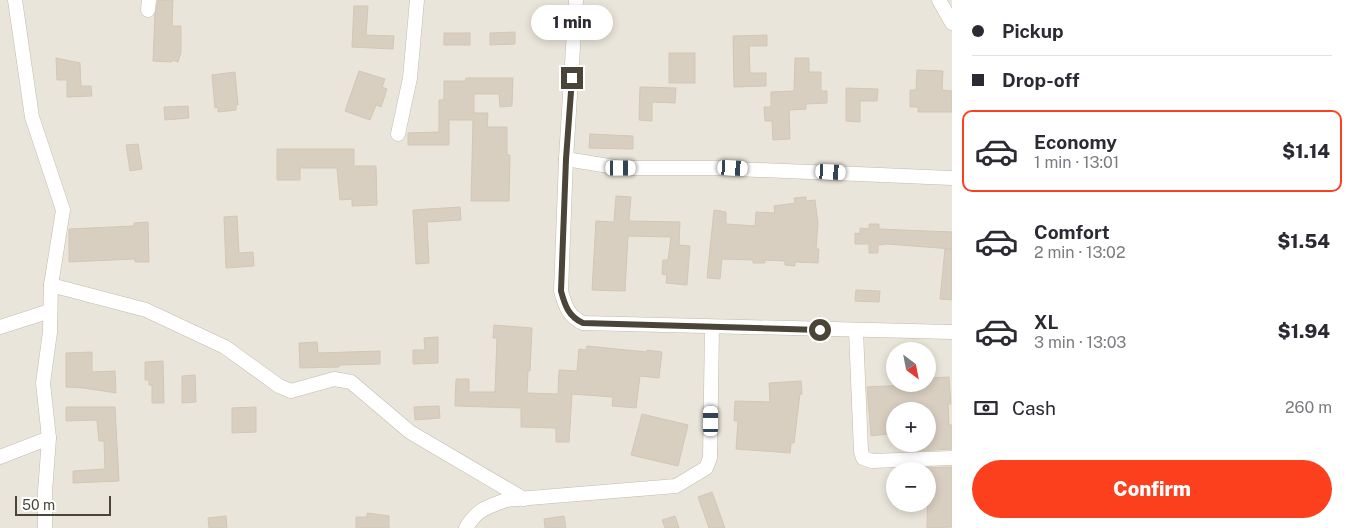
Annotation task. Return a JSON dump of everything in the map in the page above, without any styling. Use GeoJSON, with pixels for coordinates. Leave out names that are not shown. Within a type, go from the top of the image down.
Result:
{"type":"FeatureCollection","features":[{"type":"Feature","properties":{"kind":"street"},"geometry":{"type":"LineString","coordinates":[[15,0],[32,117],[63,210],[50,286],[50,332],[43,383],[49,438],[45,492],[45,528]]}},
{"type":"Feature","properties":{"kind":"street"},"geometry":{"type":"LineString","coordinates":[[398,134],[410,78],[417,0]]}},
{"type":"Feature","properties":{"kind":"street"},"geometry":{"type":"LineString","coordinates":[[576,0],[566,159],[561,291],[564,304],[573,318],[583,323],[952,332]]}},
{"type":"Feature","properties":{"kind":"street"},"geometry":{"type":"LineString","coordinates":[[939,0],[952,23]]}},
{"type":"Feature","properties":{"kind":"street"},"geometry":{"type":"LineString","coordinates":[[566,159],[621,168],[713,168],[952,178]]}},
{"type":"Feature","properties":{"kind":"street"},"geometry":{"type":"LineString","coordinates":[[50,286],[146,310],[225,347],[279,386],[291,391],[334,379],[352,382],[410,432],[524,498]]}},
{"type":"Feature","properties":{"kind":"street"},"geometry":{"type":"LineString","coordinates":[[0,327],[50,311]]}},
{"type":"Feature","properties":{"kind":"street"},"geometry":{"type":"LineString","coordinates":[[466,528],[472,517],[486,508],[506,500],[676,486],[706,468],[710,458],[712,327]]}},
{"type":"Feature","properties":{"kind":"street"},"geometry":{"type":"LineString","coordinates":[[856,331],[861,451],[863,458],[872,461],[952,458]]}},
{"type":"Feature","properties":{"kind":"street"},"geometry":{"type":"LineString","coordinates":[[0,457],[49,438]]}},
{"type":"Feature","properties":{"kind":"shaded area"},"geometry":{"type":"Polygon","coordinates":[[[0,0],[952,0],[952,528],[0,528],[0,0]]]}},
{"type":"Feature","properties":{"kind":"building"},"geometry":{"type":"Polygon","coordinates":[[[158,0],[173,0],[172,26],[181,26],[181,52],[178,62],[172,60],[172,62],[153,61],[155,15],[158,0]]]}},
{"type":"Feature","properties":{"kind":"building"},"geometry":{"type":"Polygon","coordinates":[[[354,6],[368,6],[366,35],[394,36],[393,49],[352,47],[354,6]]]}},
{"type":"Feature","properties":{"kind":"building"},"geometry":{"type":"Polygon","coordinates":[[[515,32],[515,44],[490,45],[490,33],[515,32]]]}},
{"type":"Feature","properties":{"kind":"building"},"geometry":{"type":"Polygon","coordinates":[[[444,33],[470,33],[470,45],[444,45],[444,33]]]}},
{"type":"Feature","properties":{"kind":"building"},"geometry":{"type":"Polygon","coordinates":[[[767,35],[767,46],[749,46],[750,73],[766,73],[766,86],[734,87],[733,36],[767,35]]]}},
{"type":"Feature","properties":{"kind":"building"},"geometry":{"type":"Polygon","coordinates":[[[669,53],[695,53],[695,83],[669,83],[669,53]]]}},
{"type":"Feature","properties":{"kind":"building"},"geometry":{"type":"Polygon","coordinates":[[[56,58],[80,63],[81,86],[91,86],[92,96],[67,97],[67,80],[57,80],[56,58]]]}},
{"type":"Feature","properties":{"kind":"building"},"geometry":{"type":"Polygon","coordinates":[[[795,58],[809,58],[809,72],[821,72],[821,91],[827,91],[827,103],[806,104],[806,109],[789,110],[790,139],[773,140],[772,121],[765,121],[764,107],[771,107],[771,92],[794,91],[795,58]]]}},
{"type":"Feature","properties":{"kind":"building"},"geometry":{"type":"Polygon","coordinates":[[[917,70],[943,71],[942,90],[952,91],[952,112],[918,112],[918,107],[910,107],[910,90],[916,90],[917,70]]]}},
{"type":"Feature","properties":{"kind":"building"},"geometry":{"type":"Polygon","coordinates":[[[359,71],[385,79],[382,87],[387,89],[381,107],[376,105],[370,120],[345,111],[359,71]]]}},
{"type":"Feature","properties":{"kind":"building"},"geometry":{"type":"Polygon","coordinates":[[[235,72],[238,105],[236,105],[236,110],[218,112],[218,107],[215,108],[212,75],[235,72]]]}},
{"type":"Feature","properties":{"kind":"building"},"geometry":{"type":"Polygon","coordinates":[[[466,78],[513,78],[512,106],[500,107],[499,94],[474,94],[474,113],[488,113],[487,127],[507,127],[507,155],[510,155],[509,201],[471,201],[473,120],[449,120],[449,145],[408,145],[408,133],[439,132],[439,100],[444,100],[444,81],[465,81],[466,78]]]}},
{"type":"Feature","properties":{"kind":"building"},"geometry":{"type":"Polygon","coordinates":[[[640,87],[676,88],[675,103],[652,102],[652,121],[639,120],[640,87]]]}},
{"type":"Feature","properties":{"kind":"building"},"geometry":{"type":"Polygon","coordinates":[[[846,88],[878,89],[877,101],[860,101],[860,122],[846,121],[846,88]]]}},
{"type":"Feature","properties":{"kind":"building"},"geometry":{"type":"Polygon","coordinates":[[[188,106],[189,118],[165,120],[164,107],[188,106]]]}},
{"type":"Feature","properties":{"kind":"building"},"geometry":{"type":"Polygon","coordinates":[[[590,134],[633,136],[633,149],[589,148],[590,134]]]}},
{"type":"Feature","properties":{"kind":"building"},"geometry":{"type":"Polygon","coordinates":[[[138,144],[142,169],[130,171],[126,145],[138,144]]]}},
{"type":"Feature","properties":{"kind":"building"},"geometry":{"type":"Polygon","coordinates":[[[277,149],[354,149],[354,166],[376,166],[377,205],[352,206],[352,199],[340,200],[337,168],[300,168],[300,180],[277,180],[277,149]]]}},
{"type":"Feature","properties":{"kind":"building"},"geometry":{"type":"Polygon","coordinates":[[[616,196],[631,197],[629,221],[680,222],[679,245],[690,246],[687,285],[666,283],[667,275],[662,274],[663,260],[668,260],[671,237],[628,236],[625,291],[592,290],[596,221],[614,222],[616,196]]]}},
{"type":"Feature","properties":{"kind":"building"},"geometry":{"type":"Polygon","coordinates":[[[806,197],[806,201],[815,200],[818,224],[816,249],[819,249],[818,263],[795,262],[795,266],[785,265],[785,261],[765,260],[765,263],[753,263],[753,260],[722,259],[720,279],[707,278],[714,210],[726,212],[726,224],[755,226],[756,212],[775,213],[774,206],[795,203],[794,198],[806,197]]]}},
{"type":"Feature","properties":{"kind":"building"},"geometry":{"type":"Polygon","coordinates":[[[460,207],[461,220],[427,222],[429,263],[416,264],[413,210],[460,207]]]}},
{"type":"Feature","properties":{"kind":"building"},"geometry":{"type":"Polygon","coordinates":[[[237,216],[239,253],[253,252],[254,266],[226,268],[224,217],[237,216]]]}},
{"type":"Feature","properties":{"kind":"building"},"geometry":{"type":"Polygon","coordinates":[[[148,222],[149,262],[135,262],[135,259],[69,262],[69,229],[134,226],[134,223],[148,222]]]}},
{"type":"Feature","properties":{"kind":"building"},"geometry":{"type":"Polygon","coordinates":[[[869,224],[879,224],[879,229],[952,232],[952,249],[887,244],[878,245],[878,253],[869,253],[869,244],[855,244],[855,233],[860,234],[860,228],[869,229],[869,224]]]}},
{"type":"Feature","properties":{"kind":"building"},"geometry":{"type":"Polygon","coordinates":[[[945,249],[952,249],[952,300],[940,299],[945,249]]]}},
{"type":"Feature","properties":{"kind":"building"},"geometry":{"type":"Polygon","coordinates":[[[856,290],[880,291],[879,302],[855,301],[856,290]]]}},
{"type":"Feature","properties":{"kind":"building"},"geometry":{"type":"Polygon","coordinates":[[[494,325],[532,328],[527,393],[558,394],[559,370],[577,371],[579,349],[586,350],[587,346],[662,352],[659,378],[640,376],[636,408],[612,406],[613,397],[572,394],[569,442],[556,442],[556,428],[521,427],[521,408],[455,406],[456,379],[469,379],[469,392],[495,392],[497,338],[493,338],[494,325]]]}},
{"type":"Feature","properties":{"kind":"building"},"geometry":{"type":"Polygon","coordinates":[[[438,337],[438,363],[413,364],[413,350],[425,350],[424,338],[438,337]]]}},
{"type":"Feature","properties":{"kind":"building"},"geometry":{"type":"Polygon","coordinates":[[[317,342],[318,353],[380,351],[380,364],[300,368],[299,343],[317,342]]]}},
{"type":"Feature","properties":{"kind":"building"},"geometry":{"type":"Polygon","coordinates":[[[92,352],[92,372],[115,371],[116,393],[66,387],[66,353],[92,352]]]}},
{"type":"Feature","properties":{"kind":"building"},"geometry":{"type":"Polygon","coordinates":[[[163,361],[164,403],[152,403],[152,385],[149,385],[149,380],[145,380],[145,362],[163,361]]]}},
{"type":"Feature","properties":{"kind":"building"},"geometry":{"type":"Polygon","coordinates":[[[195,375],[196,402],[182,403],[182,376],[195,375]]]}},
{"type":"Feature","properties":{"kind":"building"},"geometry":{"type":"Polygon","coordinates":[[[949,377],[951,404],[948,404],[949,425],[952,425],[952,449],[936,450],[936,402],[886,402],[886,434],[871,436],[867,387],[886,386],[886,392],[936,392],[936,378],[949,377]]]}},
{"type":"Feature","properties":{"kind":"building"},"geometry":{"type":"Polygon","coordinates":[[[801,381],[802,394],[800,394],[794,443],[791,443],[790,453],[736,449],[738,421],[734,421],[735,401],[770,402],[769,383],[801,381]]]}},
{"type":"Feature","properties":{"kind":"building"},"geometry":{"type":"Polygon","coordinates":[[[439,406],[440,418],[415,420],[414,407],[439,406]]]}},
{"type":"Feature","properties":{"kind":"building"},"geometry":{"type":"Polygon","coordinates":[[[66,407],[115,407],[119,481],[73,483],[73,471],[105,469],[104,441],[99,441],[97,420],[66,421],[66,407]]]}},
{"type":"Feature","properties":{"kind":"building"},"geometry":{"type":"Polygon","coordinates":[[[256,407],[256,432],[232,433],[232,408],[256,407]]]}},
{"type":"Feature","properties":{"kind":"building"},"geometry":{"type":"Polygon","coordinates":[[[642,414],[688,425],[678,466],[631,455],[642,414]]]}},
{"type":"Feature","properties":{"kind":"building"},"geometry":{"type":"Polygon","coordinates":[[[936,467],[952,467],[952,527],[927,528],[927,512],[936,512],[936,467]]]}},
{"type":"Feature","properties":{"kind":"building"},"geometry":{"type":"Polygon","coordinates":[[[712,492],[725,528],[709,528],[698,497],[712,492]]]}},
{"type":"Feature","properties":{"kind":"building"},"geometry":{"type":"Polygon","coordinates":[[[367,513],[389,516],[389,528],[356,528],[356,517],[367,517],[367,513]]]}},
{"type":"Feature","properties":{"kind":"building"},"geometry":{"type":"Polygon","coordinates":[[[226,516],[227,528],[209,528],[208,518],[226,516]]]}},
{"type":"Feature","properties":{"kind":"building"},"geometry":{"type":"Polygon","coordinates":[[[564,516],[566,528],[545,528],[544,519],[564,516]]]}},
{"type":"Feature","properties":{"kind":"building"},"geometry":{"type":"Polygon","coordinates":[[[675,516],[679,528],[665,528],[662,520],[675,516]]]}},
{"type":"Feature","properties":{"kind":"route"},"geometry":{"type":"LineString","coordinates":[[572,78],[566,159],[561,291],[564,304],[573,318],[583,323],[820,330]]}}]}
